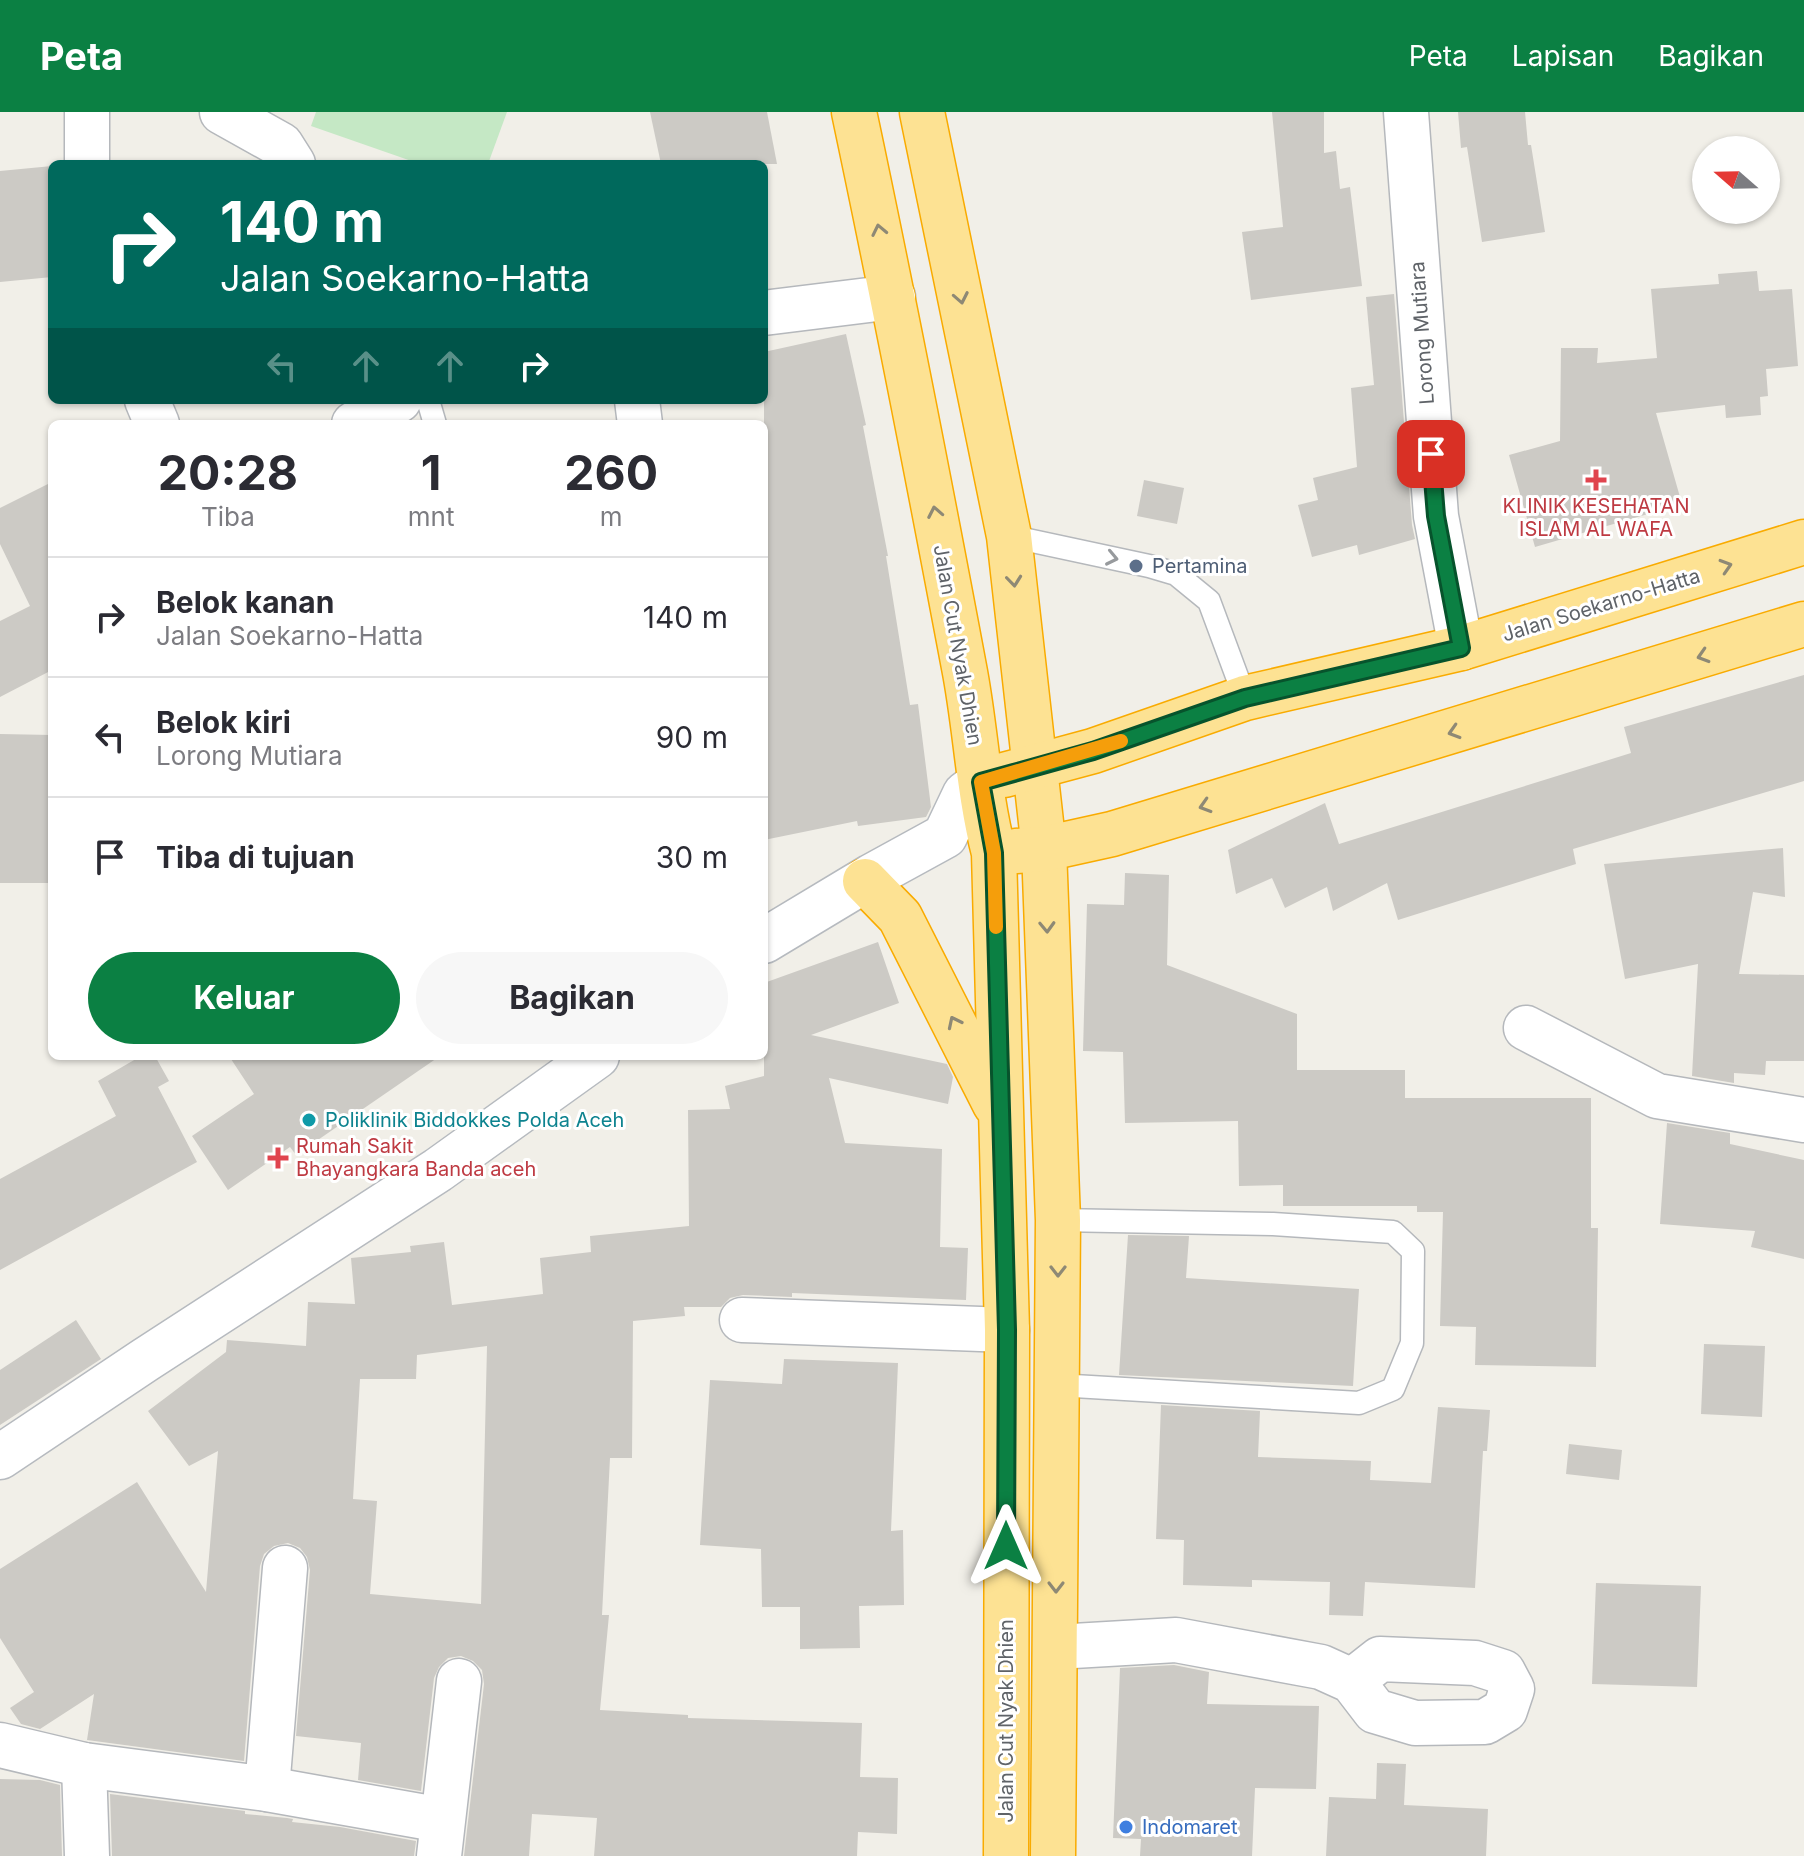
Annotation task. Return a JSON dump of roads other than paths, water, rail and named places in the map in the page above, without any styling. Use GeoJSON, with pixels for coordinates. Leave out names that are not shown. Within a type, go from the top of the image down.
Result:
{"type":"FeatureCollection","features":[{"type":"Feature","properties":{"kind":"highway","name":"Jalan Cut Nyak Dhien"},"geometry":{"type":"LineString","coordinates":[[854,112],[973,710],[981,782],[994,853],[1007,1330],[1006,1856]]}},
{"type":"Feature","properties":{"kind":"highway"},"geometry":{"type":"LineString","coordinates":[[922,112],[1009,536],[1044,849],[1058,1220],[1053,1856]]}},
{"type":"Feature","properties":{"kind":"highway","name":"Jalan Soekarno-Hatta"},"geometry":{"type":"LineString","coordinates":[[981,782],[1093,751],[1245,698],[1461,648],[1804,542]]}},
{"type":"Feature","properties":{"kind":"highway"},"geometry":{"type":"LineString","coordinates":[[994,853],[1044,849],[1112,834],[1804,624]]}},
{"type":"Feature","properties":{"kind":"highway"},"geometry":{"type":"LineString","coordinates":[[865,881],[900,917],[1001,1117]]}},
{"type":"Feature","properties":{"kind":"street"},"geometry":{"type":"LineString","coordinates":[[87,112],[87,160]]}},
{"type":"Feature","properties":{"kind":"street"},"geometry":{"type":"LineString","coordinates":[[222,112],[288,140]]}},
{"type":"Feature","properties":{"kind":"street","name":"Lorong Mutiara"},"geometry":{"type":"LineString","coordinates":[[1406,112],[1436,516],[1461,648]]}},
{"type":"Feature","properties":{"kind":"street"},"geometry":{"type":"LineString","coordinates":[[768,313],[893,297]]}},
{"type":"Feature","properties":{"kind":"street"},"geometry":{"type":"LineString","coordinates":[[362,420],[392,404]]}},
{"type":"Feature","properties":{"kind":"street"},"geometry":{"type":"LineString","coordinates":[[768,939],[945,836],[965,794],[981,782]]}},
{"type":"Feature","properties":{"kind":"street"},"geometry":{"type":"LineString","coordinates":[[945,836],[980,853],[994,853]]}},
{"type":"Feature","properties":{"kind":"street"},"geometry":{"type":"LineString","coordinates":[[1526,1028],[1657,1096],[1804,1120]]}},
{"type":"Feature","properties":{"kind":"street"},"geometry":{"type":"LineString","coordinates":[[0,1457],[438,1170],[591,1060]]}},
{"type":"Feature","properties":{"kind":"street"},"geometry":{"type":"LineString","coordinates":[[742,1320],[1007,1330]]}},
{"type":"Feature","properties":{"kind":"street"},"geometry":{"type":"LineString","coordinates":[[267,1789],[285,1568]]}},
{"type":"Feature","properties":{"kind":"street"},"geometry":{"type":"LineString","coordinates":[[1056,1647],[1176,1640],[1321,1667],[1352,1681]]}},
{"type":"Feature","properties":{"kind":"street"},"geometry":{"type":"LineString","coordinates":[[0,1745],[84,1765],[267,1789],[441,1838],[459,1681]]}},
{"type":"Feature","properties":{"kind":"street"},"geometry":{"type":"LineString","coordinates":[[84,1765],[87,1856]]}},
{"type":"Feature","properties":{"kind":"lane"},"geometry":{"type":"LineString","coordinates":[[1009,536],[1176,574],[1209,601],[1245,698]]}},
{"type":"Feature","properties":{"kind":"lane"},"geometry":{"type":"LineString","coordinates":[[1057,1385],[1359,1403],[1393,1389],[1412,1343],[1413,1251],[1393,1232],[1273,1224],[1058,1220]]}},
{"type":"Feature","properties":{"kind":"place","name":"KLINIK KESEHATAN ISLAM AL WAFA"},"geometry":{"type":"Point","coordinates":[1596,480]}},
{"type":"Feature","properties":{"kind":"place","name":"Pertamina"},"geometry":{"type":"Point","coordinates":[1136,566]}},
{"type":"Feature","properties":{"kind":"place","name":"Poliklinik Biddokkes Polda Aceh"},"geometry":{"type":"Point","coordinates":[309,1120]}},
{"type":"Feature","properties":{"kind":"place","name":"Rumah Sakit Bhayangkara Banda aceh"},"geometry":{"type":"Point","coordinates":[278,1158]}},
{"type":"Feature","properties":{"kind":"place","name":"Indomaret"},"geometry":{"type":"Point","coordinates":[1126,1827]}}]}
